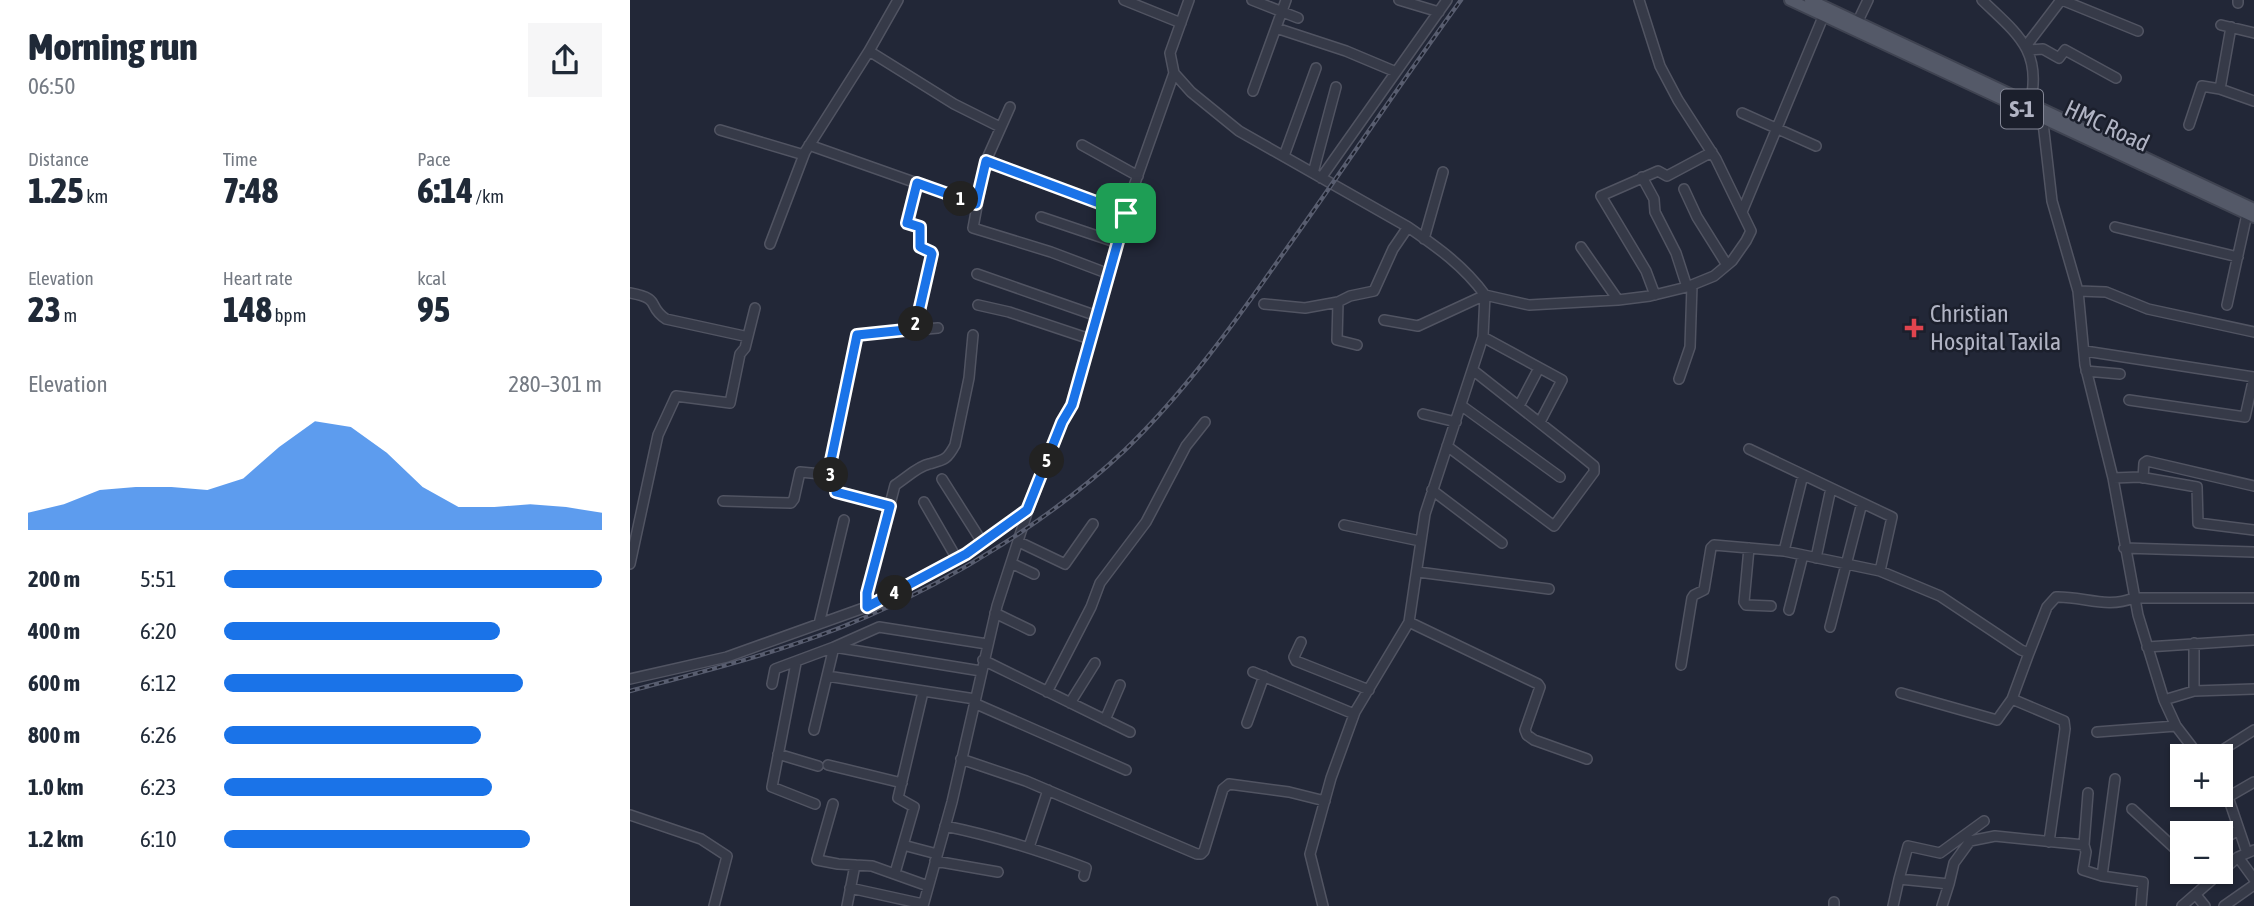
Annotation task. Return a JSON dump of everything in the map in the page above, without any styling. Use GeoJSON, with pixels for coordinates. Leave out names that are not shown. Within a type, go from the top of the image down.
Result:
{"type":"FeatureCollection","features":[{"type":"Feature","properties":{"kind":"main road","name":"HMC Road"},"geometry":{"type":"LineString","coordinates":[[1788,0],[1806,3],[1857,23],[2252,213]]}},
{"type":"Feature","properties":{"kind":"main road","name":"HMC Road"},"geometry":{"type":"LineString","coordinates":[[1806,3],[1823,17],[2038,111]]}},
{"type":"Feature","properties":{"kind":"street"},"geometry":{"type":"LineString","coordinates":[[770,244],[809,145],[898,0]]}},
{"type":"Feature","properties":{"kind":"street"},"geometry":{"type":"LineString","coordinates":[[1124,0],[1181,23]]}},
{"type":"Feature","properties":{"kind":"street"},"geometry":{"type":"LineString","coordinates":[[850,888],[923,905],[945,826],[995,614],[1027,510],[1062,422],[1072,405],[1126,213],[1174,73],[1170,54],[1189,0]]}},
{"type":"Feature","properties":{"kind":"street"},"geometry":{"type":"LineString","coordinates":[[1252,0],[1298,18]]}},
{"type":"Feature","properties":{"kind":"street"},"geometry":{"type":"LineString","coordinates":[[1253,91],[1286,0]]}},
{"type":"Feature","properties":{"kind":"street"},"geometry":{"type":"LineString","coordinates":[[1399,0],[1439,12]]}},
{"type":"Feature","properties":{"kind":"street"},"geometry":{"type":"LineString","coordinates":[[1317,175],[1447,0]]}},
{"type":"Feature","properties":{"kind":"street"},"geometry":{"type":"LineString","coordinates":[[1174,73],[1192,92],[1239,131],[1408,227],[1458,263],[1485,295],[1529,305],[1655,295],[1714,276],[1727,265],[1751,231],[1712,152],[1678,100],[1660,65],[1639,0]]}},
{"type":"Feature","properties":{"kind":"street"},"geometry":{"type":"LineString","coordinates":[[1857,23],[1868,0]]}},
{"type":"Feature","properties":{"kind":"street"},"geometry":{"type":"LineString","coordinates":[[1982,0],[2027,48],[2052,201],[2078,291],[2087,371],[2113,478],[2133,598],[2164,700],[2176,726],[2190,744]]}},
{"type":"Feature","properties":{"kind":"street"},"geometry":{"type":"LineString","coordinates":[[2027,48],[2059,0],[2138,31]]}},
{"type":"Feature","properties":{"kind":"street"},"geometry":{"type":"LineString","coordinates":[[1742,212],[1823,17]]}},
{"type":"Feature","properties":{"kind":"street"},"geometry":{"type":"LineString","coordinates":[[2220,89],[2226,26],[2254,33]]}},
{"type":"Feature","properties":{"kind":"street"},"geometry":{"type":"LineString","coordinates":[[1276,28],[1346,51],[1396,72]]}},
{"type":"Feature","properties":{"kind":"street"},"geometry":{"type":"LineString","coordinates":[[2027,48],[2043,48],[2059,58],[2065,50],[2116,78]]}},
{"type":"Feature","properties":{"kind":"street"},"geometry":{"type":"LineString","coordinates":[[869,51],[954,104],[1000,127]]}},
{"type":"Feature","properties":{"kind":"street"},"geometry":{"type":"LineString","coordinates":[[1284,156],[1316,68]]}},
{"type":"Feature","properties":{"kind":"street"},"geometry":{"type":"LineString","coordinates":[[2189,125],[2202,86],[2220,89],[2254,101]]}},
{"type":"Feature","properties":{"kind":"street"},"geometry":{"type":"LineString","coordinates":[[1317,175],[1336,87]]}},
{"type":"Feature","properties":{"kind":"street"},"geometry":{"type":"LineString","coordinates":[[1010,107],[986,161],[973,228],[1051,252],[1109,274]]}},
{"type":"Feature","properties":{"kind":"street"},"geometry":{"type":"LineString","coordinates":[[1742,113],[1816,146]]}},
{"type":"Feature","properties":{"kind":"street"},"geometry":{"type":"LineString","coordinates":[[720,130],[804,156]]}},
{"type":"Feature","properties":{"kind":"street"},"geometry":{"type":"LineString","coordinates":[[809,145],[976,204]]}},
{"type":"Feature","properties":{"kind":"street"},"geometry":{"type":"LineString","coordinates":[[1082,145],[1138,176]]}},
{"type":"Feature","properties":{"kind":"street"},"geometry":{"type":"LineString","coordinates":[[1655,295],[1646,271],[1601,196],[1658,171],[1667,176],[1712,152]]}},
{"type":"Feature","properties":{"kind":"street"},"geometry":{"type":"LineString","coordinates":[[986,161],[1126,213]]}},
{"type":"Feature","properties":{"kind":"street"},"geometry":{"type":"LineString","coordinates":[[1424,239],[1443,172]]}},
{"type":"Feature","properties":{"kind":"street"},"geometry":{"type":"LineString","coordinates":[[1642,177],[1654,199],[1655,212],[1689,286],[1690,347],[1679,379]]}},
{"type":"Feature","properties":{"kind":"street"},"geometry":{"type":"LineString","coordinates":[[915,329],[932,254],[920,247],[920,227],[907,223],[917,183]]}},
{"type":"Feature","properties":{"kind":"street"},"geometry":{"type":"LineString","coordinates":[[1684,189],[1697,217],[1727,265]]}},
{"type":"Feature","properties":{"kind":"street"},"geometry":{"type":"LineString","coordinates":[[2227,305],[2252,213]]}},
{"type":"Feature","properties":{"kind":"street"},"geometry":{"type":"LineString","coordinates":[[1041,217],[1118,243]]}},
{"type":"Feature","properties":{"kind":"street"},"geometry":{"type":"LineString","coordinates":[[1264,304],[1305,307],[1338,302],[1356,294],[1374,291],[1385,264],[1408,227]]}},
{"type":"Feature","properties":{"kind":"street"},"geometry":{"type":"LineString","coordinates":[[2115,227],[2238,257]]}},
{"type":"Feature","properties":{"kind":"street"},"geometry":{"type":"LineString","coordinates":[[1581,247],[1618,300]]}},
{"type":"Feature","properties":{"kind":"street"},"geometry":{"type":"LineString","coordinates":[[977,274],[1097,316]]}},
{"type":"Feature","properties":{"kind":"street"},"geometry":{"type":"LineString","coordinates":[[2078,291],[2106,292],[2148,309],[2254,332]]}},
{"type":"Feature","properties":{"kind":"street"},"geometry":{"type":"LineString","coordinates":[[630,293],[647,296],[659,314],[666,318],[744,336]]}},
{"type":"Feature","properties":{"kind":"street"},"geometry":{"type":"LineString","coordinates":[[1384,320],[1418,326],[1485,295]]}},
{"type":"Feature","properties":{"kind":"street"},"geometry":{"type":"LineString","coordinates":[[1323,906],[1310,853],[1354,714],[1409,622],[1418,572],[1420,541],[1432,490],[1474,371],[1483,337],[1485,295]]}},
{"type":"Feature","properties":{"kind":"street"},"geometry":{"type":"LineString","coordinates":[[1338,302],[1337,340],[1357,345]]}},
{"type":"Feature","properties":{"kind":"street"},"geometry":{"type":"LineString","coordinates":[[978,305],[1009,312],[1090,339]]}},
{"type":"Feature","properties":{"kind":"street"},"geometry":{"type":"LineString","coordinates":[[630,564],[658,435],[676,396],[730,403],[740,354],[745,348],[755,308]]}},
{"type":"Feature","properties":{"kind":"street"},"geometry":{"type":"LineString","coordinates":[[828,475],[857,335],[938,328]]}},
{"type":"Feature","properties":{"kind":"street"},"geometry":{"type":"LineString","coordinates":[[867,607],[867,593],[895,485],[928,464],[941,462],[955,445],[973,335]]}},
{"type":"Feature","properties":{"kind":"street"},"geometry":{"type":"LineString","coordinates":[[1483,337],[1562,382],[1540,422]]}},
{"type":"Feature","properties":{"kind":"street"},"geometry":{"type":"LineString","coordinates":[[2085,351],[2254,377],[2245,417],[2129,400]]}},
{"type":"Feature","properties":{"kind":"street"},"geometry":{"type":"LineString","coordinates":[[1519,406],[1539,368]]}},
{"type":"Feature","properties":{"kind":"street"},"geometry":{"type":"LineString","coordinates":[[1447,446],[1554,526],[1594,472],[1594,466],[1474,371]]}},
{"type":"Feature","properties":{"kind":"street"},"geometry":{"type":"LineString","coordinates":[[2087,371],[2120,374]]}},
{"type":"Feature","properties":{"kind":"street"},"geometry":{"type":"LineString","coordinates":[[1462,406],[1560,477]]}},
{"type":"Feature","properties":{"kind":"street"},"geometry":{"type":"LineString","coordinates":[[1423,414],[1456,422]]}},
{"type":"Feature","properties":{"kind":"street"},"geometry":{"type":"LineString","coordinates":[[1047,692],[1091,607],[1100,583],[1146,522],[1186,446],[1205,422]]}},
{"type":"Feature","properties":{"kind":"street"},"geometry":{"type":"LineString","coordinates":[[1749,449],[1892,517],[1880,571]]}},
{"type":"Feature","properties":{"kind":"street"},"geometry":{"type":"LineString","coordinates":[[2143,478],[2144,463],[2147,461],[2254,486]]}},
{"type":"Feature","properties":{"kind":"street"},"geometry":{"type":"LineString","coordinates":[[723,501],[791,503],[800,472],[836,477],[836,492],[890,506]]}},
{"type":"Feature","properties":{"kind":"street"},"geometry":{"type":"LineString","coordinates":[[1784,551],[1804,475]]}},
{"type":"Feature","properties":{"kind":"street"},"geometry":{"type":"LineString","coordinates":[[2113,478],[2143,478],[2197,487],[2198,523],[2254,530]]}},
{"type":"Feature","properties":{"kind":"street"},"geometry":{"type":"LineString","coordinates":[[942,479],[982,542]]}},
{"type":"Feature","properties":{"kind":"street"},"geometry":{"type":"LineString","coordinates":[[1816,558],[1831,488]]}},
{"type":"Feature","properties":{"kind":"street"},"geometry":{"type":"LineString","coordinates":[[1432,490],[1502,543]]}},
{"type":"Feature","properties":{"kind":"street"},"geometry":{"type":"LineString","coordinates":[[924,502],[957,559]]}},
{"type":"Feature","properties":{"kind":"street"},"geometry":{"type":"LineString","coordinates":[[1830,627],[1862,503]]}},
{"type":"Feature","properties":{"kind":"street"},"geometry":{"type":"LineString","coordinates":[[630,680],[671,668],[727,657],[867,607],[957,559],[1027,510]]}},
{"type":"Feature","properties":{"kind":"street"},"geometry":{"type":"LineString","coordinates":[[819,624],[844,520]]}},
{"type":"Feature","properties":{"kind":"street"},"geometry":{"type":"LineString","coordinates":[[1019,542],[1067,564],[1093,524]]}},
{"type":"Feature","properties":{"kind":"street"},"geometry":{"type":"LineString","coordinates":[[1344,525],[1420,541]]}},
{"type":"Feature","properties":{"kind":"street"},"geometry":{"type":"LineString","coordinates":[[1681,665],[1693,595],[1704,590],[1711,548],[1721,545],[1784,551],[1880,571],[1940,596],[2029,653]]}},
{"type":"Feature","properties":{"kind":"street"},"geometry":{"type":"LineString","coordinates":[[1749,548],[1744,602],[1746,605],[1770,606]]}},
{"type":"Feature","properties":{"kind":"street"},"geometry":{"type":"LineString","coordinates":[[2124,548],[2254,552]]}},
{"type":"Feature","properties":{"kind":"street"},"geometry":{"type":"LineString","coordinates":[[1789,610],[1803,555]]}},
{"type":"Feature","properties":{"kind":"street"},"geometry":{"type":"LineString","coordinates":[[1011,563],[1034,574]]}},
{"type":"Feature","properties":{"kind":"street"},"geometry":{"type":"LineString","coordinates":[[1418,572],[1549,589]]}},
{"type":"Feature","properties":{"kind":"street"},"geometry":{"type":"LineString","coordinates":[[1901,693],[1997,720],[2012,699],[2047,607],[2056,597],[2093,602],[2126,601],[2133,598],[2254,598]]}},
{"type":"Feature","properties":{"kind":"street"},"geometry":{"type":"LineString","coordinates":[[995,614],[1030,630]]}},
{"type":"Feature","properties":{"kind":"street"},"geometry":{"type":"LineString","coordinates":[[1409,622],[1538,684],[1540,687],[1525,730],[1527,735],[1587,759]]}},
{"type":"Feature","properties":{"kind":"street"},"geometry":{"type":"LineString","coordinates":[[772,684],[775,669],[796,663],[879,627],[987,644]]}},
{"type":"Feature","properties":{"kind":"street"},"geometry":{"type":"LineString","coordinates":[[2147,647],[2254,639]]}},
{"type":"Feature","properties":{"kind":"street"},"geometry":{"type":"LineString","coordinates":[[1301,642],[1294,657],[1296,661],[1369,690]]}},
{"type":"Feature","properties":{"kind":"street"},"geometry":{"type":"LineString","coordinates":[[2194,643],[2194,691]]}},
{"type":"Feature","properties":{"kind":"street"},"geometry":{"type":"LineString","coordinates":[[834,647],[981,671]]}},
{"type":"Feature","properties":{"kind":"street"},"geometry":{"type":"LineString","coordinates":[[814,730],[834,647]]}},
{"type":"Feature","properties":{"kind":"street"},"geometry":{"type":"LineString","coordinates":[[983,660],[1130,732]]}},
{"type":"Feature","properties":{"kind":"street"},"geometry":{"type":"LineString","coordinates":[[796,663],[773,789],[815,804]]}},
{"type":"Feature","properties":{"kind":"street"},"geometry":{"type":"LineString","coordinates":[[1070,704],[1094,663]]}},
{"type":"Feature","properties":{"kind":"street"},"geometry":{"type":"LineString","coordinates":[[1253,672],[1354,714]]}},
{"type":"Feature","properties":{"kind":"street"},"geometry":{"type":"LineString","coordinates":[[827,676],[974,701],[1126,770]]}},
{"type":"Feature","properties":{"kind":"street"},"geometry":{"type":"LineString","coordinates":[[1247,723],[1264,676]]}},
{"type":"Feature","properties":{"kind":"street"},"geometry":{"type":"LineString","coordinates":[[1105,720],[1120,685]]}},
{"type":"Feature","properties":{"kind":"street"},"geometry":{"type":"LineString","coordinates":[[2164,700],[2194,691],[2254,689]]}},
{"type":"Feature","properties":{"kind":"street"},"geometry":{"type":"LineString","coordinates":[[895,873],[914,807],[898,800],[923,692]]}},
{"type":"Feature","properties":{"kind":"street"},"geometry":{"type":"LineString","coordinates":[[2012,699],[2064,721],[2066,729],[2049,842]]}},
{"type":"Feature","properties":{"kind":"street"},"geometry":{"type":"LineString","coordinates":[[2097,732],[2176,726]]}},
{"type":"Feature","properties":{"kind":"street"},"geometry":{"type":"LineString","coordinates":[[2232,744],[2254,730]]}},
{"type":"Feature","properties":{"kind":"street"},"geometry":{"type":"LineString","coordinates":[[778,754],[818,766]]}},
{"type":"Feature","properties":{"kind":"street"},"geometry":{"type":"LineString","coordinates":[[961,759],[1048,790],[1201,854],[1205,851],[1223,789],[1229,784],[1289,792],[1325,801]]}},
{"type":"Feature","properties":{"kind":"street"},"geometry":{"type":"LineString","coordinates":[[828,765],[902,783]]}},
{"type":"Feature","properties":{"kind":"street"},"geometry":{"type":"LineString","coordinates":[[2102,876],[2115,779]]}},
{"type":"Feature","properties":{"kind":"street"},"geometry":{"type":"LineString","coordinates":[[2233,794],[2254,782]]}},
{"type":"Feature","properties":{"kind":"street"},"geometry":{"type":"LineString","coordinates":[[1029,847],[1048,790]]}},
{"type":"Feature","properties":{"kind":"street"},"geometry":{"type":"LineString","coordinates":[[2088,793],[2083,870],[2102,876],[2143,882],[2141,906]]}},
{"type":"Feature","properties":{"kind":"street"},"geometry":{"type":"LineString","coordinates":[[832,804],[817,860],[872,866],[928,886]]}},
{"type":"Feature","properties":{"kind":"street"},"geometry":{"type":"LineString","coordinates":[[2231,807],[2254,879]]}},
{"type":"Feature","properties":{"kind":"street"},"geometry":{"type":"LineString","coordinates":[[2132,810],[2170,845]]}},
{"type":"Feature","properties":{"kind":"street"},"geometry":{"type":"LineString","coordinates":[[630,815],[701,839],[727,856],[714,906]]}},
{"type":"Feature","properties":{"kind":"street"},"geometry":{"type":"LineString","coordinates":[[1893,906],[1908,846],[1940,853],[1984,821]]}},
{"type":"Feature","properties":{"kind":"street"},"geometry":{"type":"LineString","coordinates":[[945,826],[992,835],[1029,847],[1086,869],[1084,876]]}},
{"type":"Feature","properties":{"kind":"street"},"geometry":{"type":"LineString","coordinates":[[2233,833],[2238,830]]}},
{"type":"Feature","properties":{"kind":"street"},"geometry":{"type":"LineString","coordinates":[[1942,906],[1954,863],[1970,841],[1995,836],[2084,845]]}},
{"type":"Feature","properties":{"kind":"street"},"geometry":{"type":"LineString","coordinates":[[903,845],[936,858],[998,872]]}},
{"type":"Feature","properties":{"kind":"street"},"geometry":{"type":"LineString","coordinates":[[2182,906],[2246,853]]}},
{"type":"Feature","properties":{"kind":"street"},"geometry":{"type":"LineString","coordinates":[[847,906],[855,865]]}},
{"type":"Feature","properties":{"kind":"street"},"geometry":{"type":"LineString","coordinates":[[1899,879],[1949,884]]}},
{"type":"Feature","properties":{"kind":"street"},"geometry":{"type":"LineString","coordinates":[[2230,904],[2254,885]]}},
{"type":"Feature","properties":{"kind":"street"},"geometry":{"type":"LineString","coordinates":[[2196,895],[2205,906]]}},
{"type":"Feature","properties":{"kind":"railway"},"geometry":{"type":"LineString","coordinates":[[630,691],[779,649],[866,617],[969,565],[1035,522],[1097,475],[1168,405],[1226,333],[1461,0]]}},
{"type":"Feature","properties":{"kind":"place","name":"Christian Hospital Taxila"},"geometry":{"type":"Point","coordinates":[1914,328]}},
{"type":"Feature","properties":{"kind":"route"},"geometry":{"type":"LineString","coordinates":[[986,161],[1126,213],[1072,405],[1062,422],[1027,510],[966,554],[867,607],[867,593],[890,506],[836,492],[836,477],[828,475],[857,335],[915,329],[932,254],[919,245],[920,227],[907,223],[906,220],[917,183],[976,204],[986,161]]}}]}
